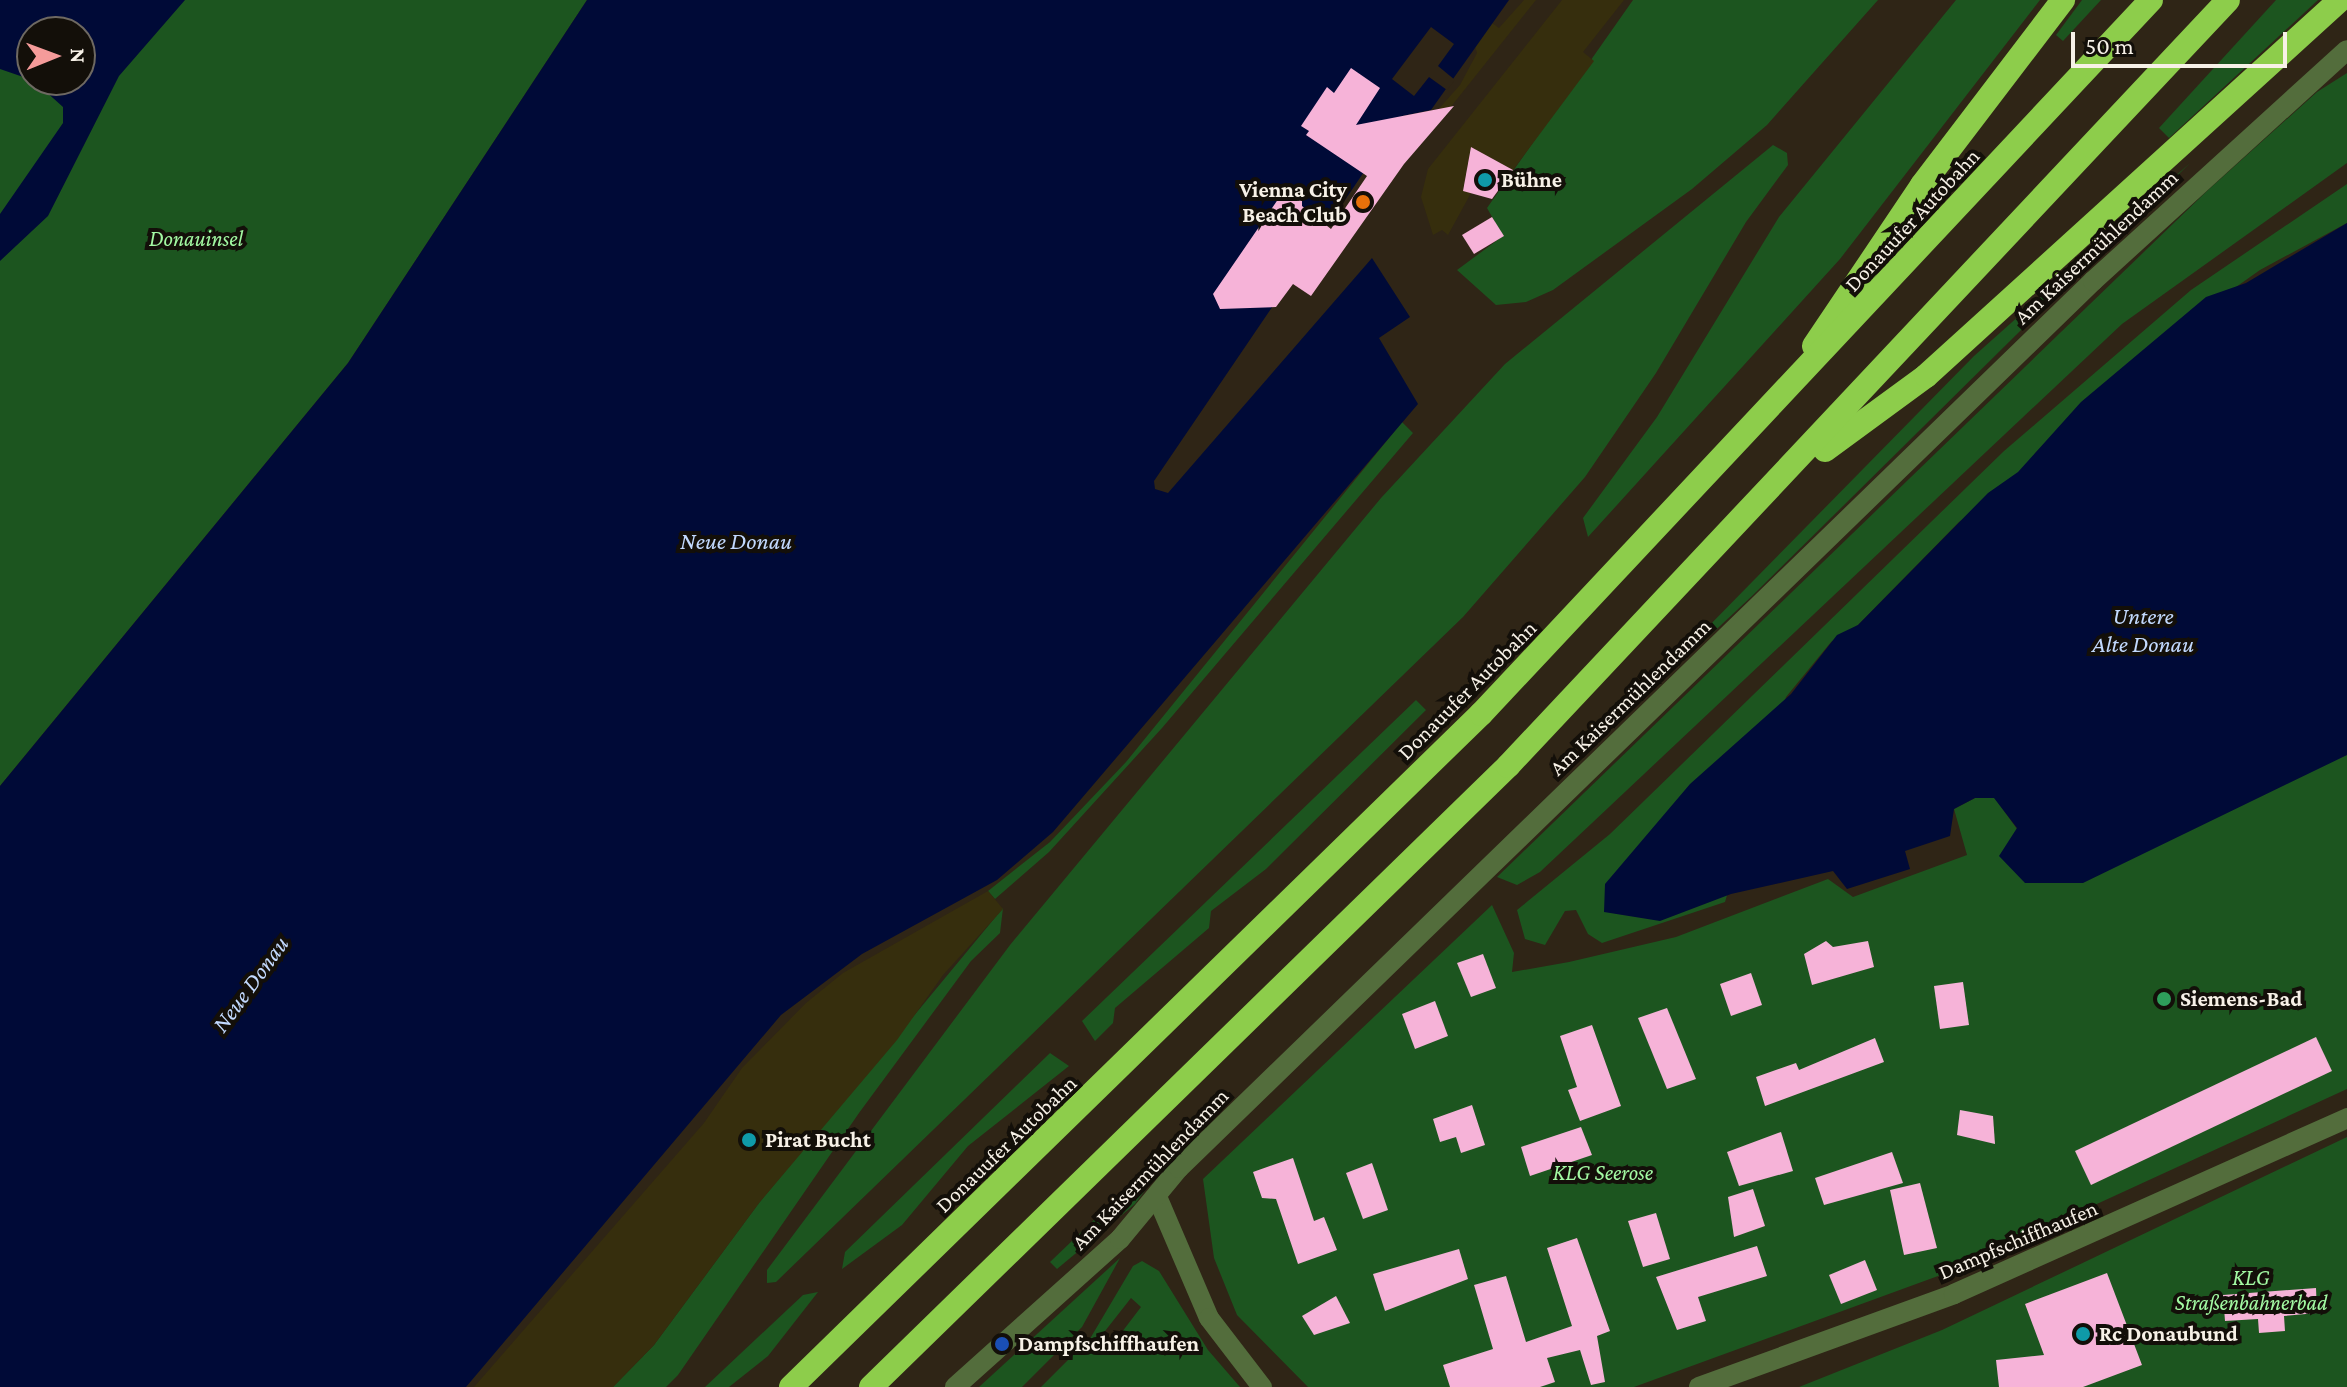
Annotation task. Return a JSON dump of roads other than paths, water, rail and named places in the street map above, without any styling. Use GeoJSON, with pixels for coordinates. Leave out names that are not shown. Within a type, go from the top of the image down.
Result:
{"type":"FeatureCollection","features":[{"type":"Feature","properties":{"kind":"highway"},"geometry":{"type":"LineString","coordinates":[[1773,408],[1922,185],[2063,0]]}},
{"type":"Feature","properties":{"kind":"highway","name":"Donauufer Autobahn"},"geometry":{"type":"LineString","coordinates":[[791,1387],[1481,714],[1773,408],[2151,0]]}},
{"type":"Feature","properties":{"kind":"highway"},"geometry":{"type":"LineString","coordinates":[[871,1387],[1508,766],[1781,482],[2228,0]]}},
{"type":"Feature","properties":{"kind":"highway"},"geometry":{"type":"LineString","coordinates":[[1781,482],[1926,376],[2340,0]]}},
{"type":"Feature","properties":{"kind":"street","name":"Am Kaisermühlendamm"},"geometry":{"type":"LineString","coordinates":[[955,1387],[1158,1199],[1179,1168],[2081,292],[2347,50]]}},
{"type":"Feature","properties":{"kind":"street","name":"Dampfschiffhaufen"},"geometry":{"type":"LineString","coordinates":[[1699,1387],[1954,1294],[2347,1118]]}},
{"type":"Feature","properties":{"kind":"street"},"geometry":{"type":"LineString","coordinates":[[1158,1199],[1209,1318],[1262,1387]]}},
{"type":"Feature","properties":{"kind":"water"},"geometry":{"type":"Polygon","coordinates":[[[0,0],[185,0],[119,76],[48,216],[0,261],[0,214],[63,123],[63,107],[51,96],[96,96],[96,16],[16,16],[16,74],[0,69],[0,0]]]}},
{"type":"Feature","properties":{"kind":"water","name":"Neue Donau"},"geometry":{"type":"Polygon","coordinates":[[[587,0],[1509,0],[1431,110],[1402,116],[1154,481],[1155,489],[1168,493],[1372,258],[1410,317],[1379,338],[1418,404],[1053,832],[997,880],[862,954],[781,1015],[466,1387],[0,1387],[0,786],[348,363],[587,0]]]}},
{"type":"Feature","properties":{"kind":"water","name":"Untere Alte Donau"},"geometry":{"type":"Polygon","coordinates":[[[2347,223],[2347,755],[2083,883],[2025,883],[1999,856],[2017,828],[1994,798],[1975,798],[1954,809],[1950,836],[1905,851],[1910,869],[1847,889],[1833,871],[1731,894],[1660,921],[1604,912],[1605,884],[1690,784],[1791,694],[1837,635],[1858,625],[1988,493],[2018,472],[2081,402],[2206,297],[2246,283],[2347,223]]]}},
{"type":"Feature","properties":{"kind":"place","name":"Bühne"},"geometry":{"type":"Point","coordinates":[1485,180]}},
{"type":"Feature","properties":{"kind":"place","name":"Vienna City Beach Club"},"geometry":{"type":"Point","coordinates":[1363,202]}},
{"type":"Feature","properties":{"kind":"place","name":"Siemens-Bad"},"geometry":{"type":"Point","coordinates":[2164,999]}},
{"type":"Feature","properties":{"kind":"place","name":"Pirat Bucht"},"geometry":{"type":"Point","coordinates":[749,1140]}},
{"type":"Feature","properties":{"kind":"place","name":"Rc Donaubund"},"geometry":{"type":"Point","coordinates":[2083,1334]}},
{"type":"Feature","properties":{"kind":"place","name":"Dampfschiffhaufen"},"geometry":{"type":"Point","coordinates":[1002,1344]}},
{"type":"Feature","properties":{"kind":"park label","name":"Donauinsel"},"geometry":{"type":"Point","coordinates":[196,239]}},
{"type":"Feature","properties":{"kind":"park label","name":"KLG Seerose"},"geometry":{"type":"Point","coordinates":[1603,1173]}},
{"type":"Feature","properties":{"kind":"park label","name":"KLG Straßenbahnerbad"},"geometry":{"type":"Point","coordinates":[2251,1290]}}]}
